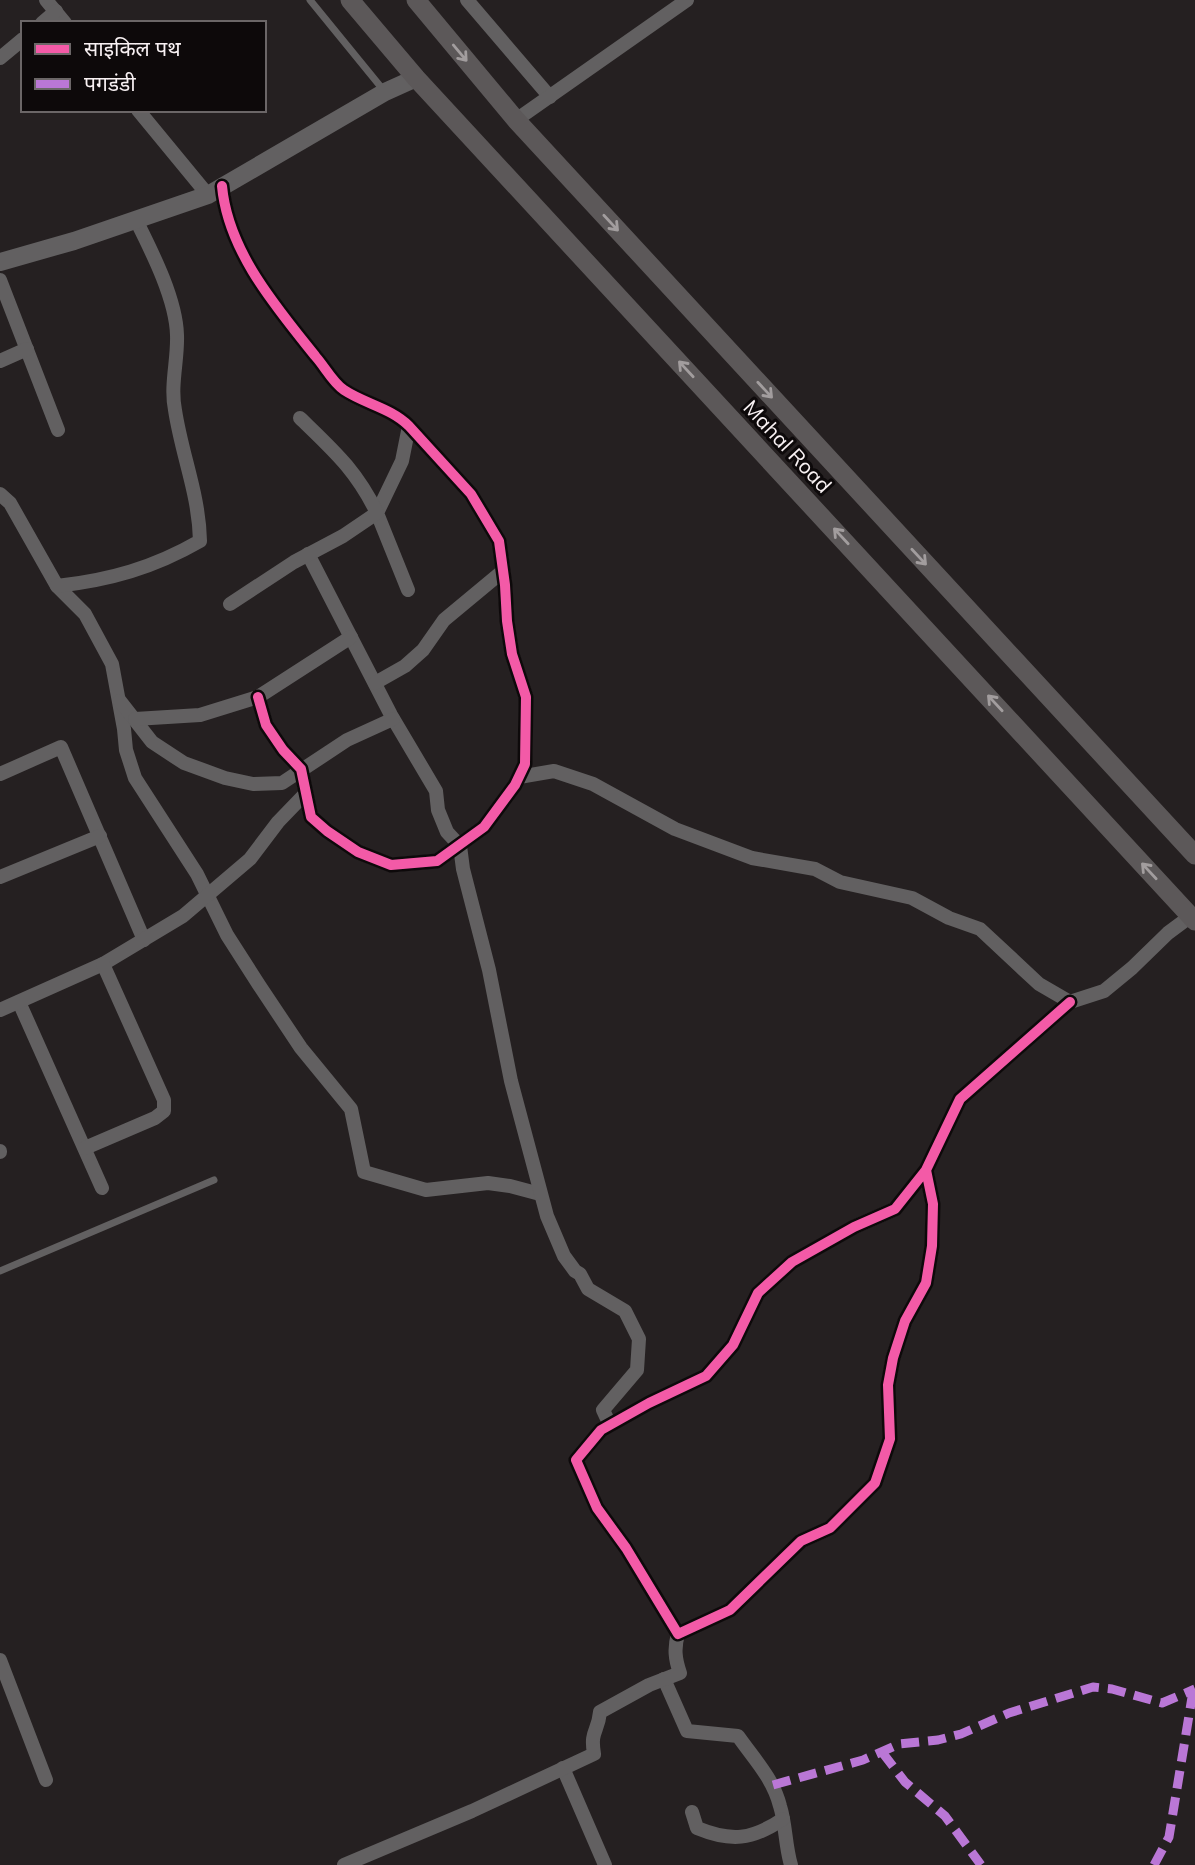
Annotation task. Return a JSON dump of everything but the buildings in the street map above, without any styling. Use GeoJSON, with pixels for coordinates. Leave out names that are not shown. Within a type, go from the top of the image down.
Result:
{"type":"FeatureCollection","features":[{"type":"Feature","properties":{"kind":"main road","name":"Mahal Road"},"geometry":{"type":"LineString","coordinates":[[350,0],[416,78],[1193,919]]}},
{"type":"Feature","properties":{"kind":"main road","name":"Mahal Road"},"geometry":{"type":"LineString","coordinates":[[416,0],[516,120],[1195,855]]}},
{"type":"Feature","properties":{"kind":"street"},"geometry":{"type":"LineString","coordinates":[[467,0],[550,97]]}},
{"type":"Feature","properties":{"kind":"street"},"geometry":{"type":"LineString","coordinates":[[516,120],[687,0]]}},
{"type":"Feature","properties":{"kind":"street"},"geometry":{"type":"LineString","coordinates":[[0,58],[21,41]]}},
{"type":"Feature","properties":{"kind":"street"},"geometry":{"type":"LineString","coordinates":[[0,262],[74,241],[215,190],[385,92],[416,78]]}},
{"type":"Feature","properties":{"kind":"street"},"geometry":{"type":"LineString","coordinates":[[140,112],[215,190],[255,276],[342,389],[400,418],[409,426],[471,494],[499,541],[506,621],[512,654],[527,697],[525,764],[484,827],[460,846],[437,861],[391,865],[358,852],[311,817],[301,769],[283,750],[266,724],[258,697]]}},
{"type":"Feature","properties":{"kind":"street"},"geometry":{"type":"LineString","coordinates":[[57,586],[86,583],[142,570],[200,541],[200,514],[174,408],[173,370],[177,334],[166,288],[135,220]]}},
{"type":"Feature","properties":{"kind":"street"},"geometry":{"type":"LineString","coordinates":[[0,280],[58,430]]}},
{"type":"Feature","properties":{"kind":"street"},"geometry":{"type":"LineString","coordinates":[[0,361],[27,349]]}},
{"type":"Feature","properties":{"kind":"street"},"geometry":{"type":"LineString","coordinates":[[300,418],[353,471],[363,485],[408,590]]}},
{"type":"Feature","properties":{"kind":"street"},"geometry":{"type":"LineString","coordinates":[[230,604],[377,513],[401,461],[409,426]]}},
{"type":"Feature","properties":{"kind":"street"},"geometry":{"type":"LineString","coordinates":[[0,495],[10,503],[57,586],[85,614],[112,664],[126,750],[135,778],[197,874],[227,935],[301,1048],[351,1109],[364,1172],[426,1190],[488,1183],[540,1194]]}},
{"type":"Feature","properties":{"kind":"street"},"geometry":{"type":"LineString","coordinates":[[308,554],[393,719],[436,791],[438,810],[447,832],[460,846],[511,1081],[540,1194],[564,1256],[580,1274],[587,1289],[625,1311],[639,1339],[637,1370],[603,1410],[610,1425]]}},
{"type":"Feature","properties":{"kind":"street"},"geometry":{"type":"LineString","coordinates":[[375,682],[405,666],[423,650],[444,620],[503,571]]}},
{"type":"Feature","properties":{"kind":"street"},"geometry":{"type":"LineString","coordinates":[[135,719],[200,715],[258,697],[351,637]]}},
{"type":"Feature","properties":{"kind":"street"},"geometry":{"type":"LineString","coordinates":[[118,698],[152,743],[184,763],[225,778],[253,784],[282,783],[347,740],[393,719]]}},
{"type":"Feature","properties":{"kind":"street"},"geometry":{"type":"LineString","coordinates":[[0,774],[61,747],[144,940]]}},
{"type":"Feature","properties":{"kind":"street"},"geometry":{"type":"LineString","coordinates":[[519,777],[554,771],[593,784],[675,829],[752,859],[815,869],[840,882],[912,898],[949,918],[980,929],[1039,984],[1070,1002]]}},
{"type":"Feature","properties":{"kind":"street"},"geometry":{"type":"LineString","coordinates":[[0,1010],[103,964],[183,916],[250,859],[278,822],[305,794]]}},
{"type":"Feature","properties":{"kind":"street"},"geometry":{"type":"LineString","coordinates":[[0,877],[100,836]]}},
{"type":"Feature","properties":{"kind":"street"},"geometry":{"type":"LineString","coordinates":[[344,1865],[472,1811],[594,1754],[592,1733],[599,1723],[600,1712],[680,1673],[676,1663],[675,1646],[678,1634],[626,1548],[597,1508],[576,1460],[601,1430],[706,1376],[733,1345],[758,1293],[792,1262],[854,1227],[895,1209],[926,1170],[960,1099],[1070,1002],[1104,991],[1168,933],[1193,919]]}},
{"type":"Feature","properties":{"kind":"street"},"geometry":{"type":"LineString","coordinates":[[85,1148],[155,1118],[164,1111],[164,1100],[103,964]]}},
{"type":"Feature","properties":{"kind":"street"},"geometry":{"type":"LineString","coordinates":[[19,1002],[102,1188]]}},
{"type":"Feature","properties":{"kind":"street"},"geometry":{"type":"LineString","coordinates":[[678,1634],[730,1610],[802,1541],[830,1528],[875,1483],[890,1439],[888,1385],[893,1358],[905,1321],[926,1283],[932,1246],[933,1204],[926,1170]]}},
{"type":"Feature","properties":{"kind":"street"},"geometry":{"type":"LineString","coordinates":[[0,1660],[46,1780]]}},
{"type":"Feature","properties":{"kind":"street"},"geometry":{"type":"LineString","coordinates":[[664,1679],[687,1731],[738,1736],[773,1785],[783,1819],[785,1845],[791,1865]]}},
{"type":"Feature","properties":{"kind":"street"},"geometry":{"type":"LineString","coordinates":[[563,1768],[605,1865]]}},
{"type":"Feature","properties":{"kind":"street"},"geometry":{"type":"LineString","coordinates":[[692,1812],[697,1828],[716,1836],[746,1838],[767,1830],[783,1819]]}},
{"type":"Feature","properties":{"kind":"lane"},"geometry":{"type":"LineString","coordinates":[[310,0],[385,92]]}},
{"type":"Feature","properties":{"kind":"lane"},"geometry":{"type":"LineString","coordinates":[[0,1271],[214,1180]]}},
{"type":"Feature","properties":{"kind":"marked path"},"geometry":{"type":"LineString","coordinates":[[1154,1865],[1169,1837],[1194,1685]]}},
{"type":"Feature","properties":{"kind":"marked path"},"geometry":{"type":"LineString","coordinates":[[773,1785],[863,1760],[899,1744],[938,1740],[961,1734],[1009,1713],[1093,1687],[1112,1689],[1162,1703],[1195,1689]]}},
{"type":"Feature","properties":{"kind":"marked path"},"geometry":{"type":"LineString","coordinates":[[882,1752],[905,1782],[945,1816],[981,1865]]}},
{"type":"Feature","properties":{"kind":"cycle path"},"geometry":{"type":"LineString","coordinates":[[222,186],[226,210],[244,256],[271,299],[333,379],[344,390],[394,415],[409,426],[471,494],[499,541],[512,654],[526,697],[525,764],[515,785],[484,827],[437,861],[391,865],[358,852],[311,817],[301,769],[283,750],[266,725],[258,697]]}},
{"type":"Feature","properties":{"kind":"cycle path"},"geometry":{"type":"LineString","coordinates":[[926,1170],[933,1204],[932,1246],[926,1283],[905,1321],[893,1358],[888,1385],[890,1439],[875,1483],[830,1528],[801,1541],[730,1610],[678,1634],[626,1548],[597,1508],[576,1460],[601,1430],[706,1376],[733,1345],[758,1293],[792,1262],[854,1227],[895,1209],[926,1170],[960,1099],[1070,1002]]}}]}
